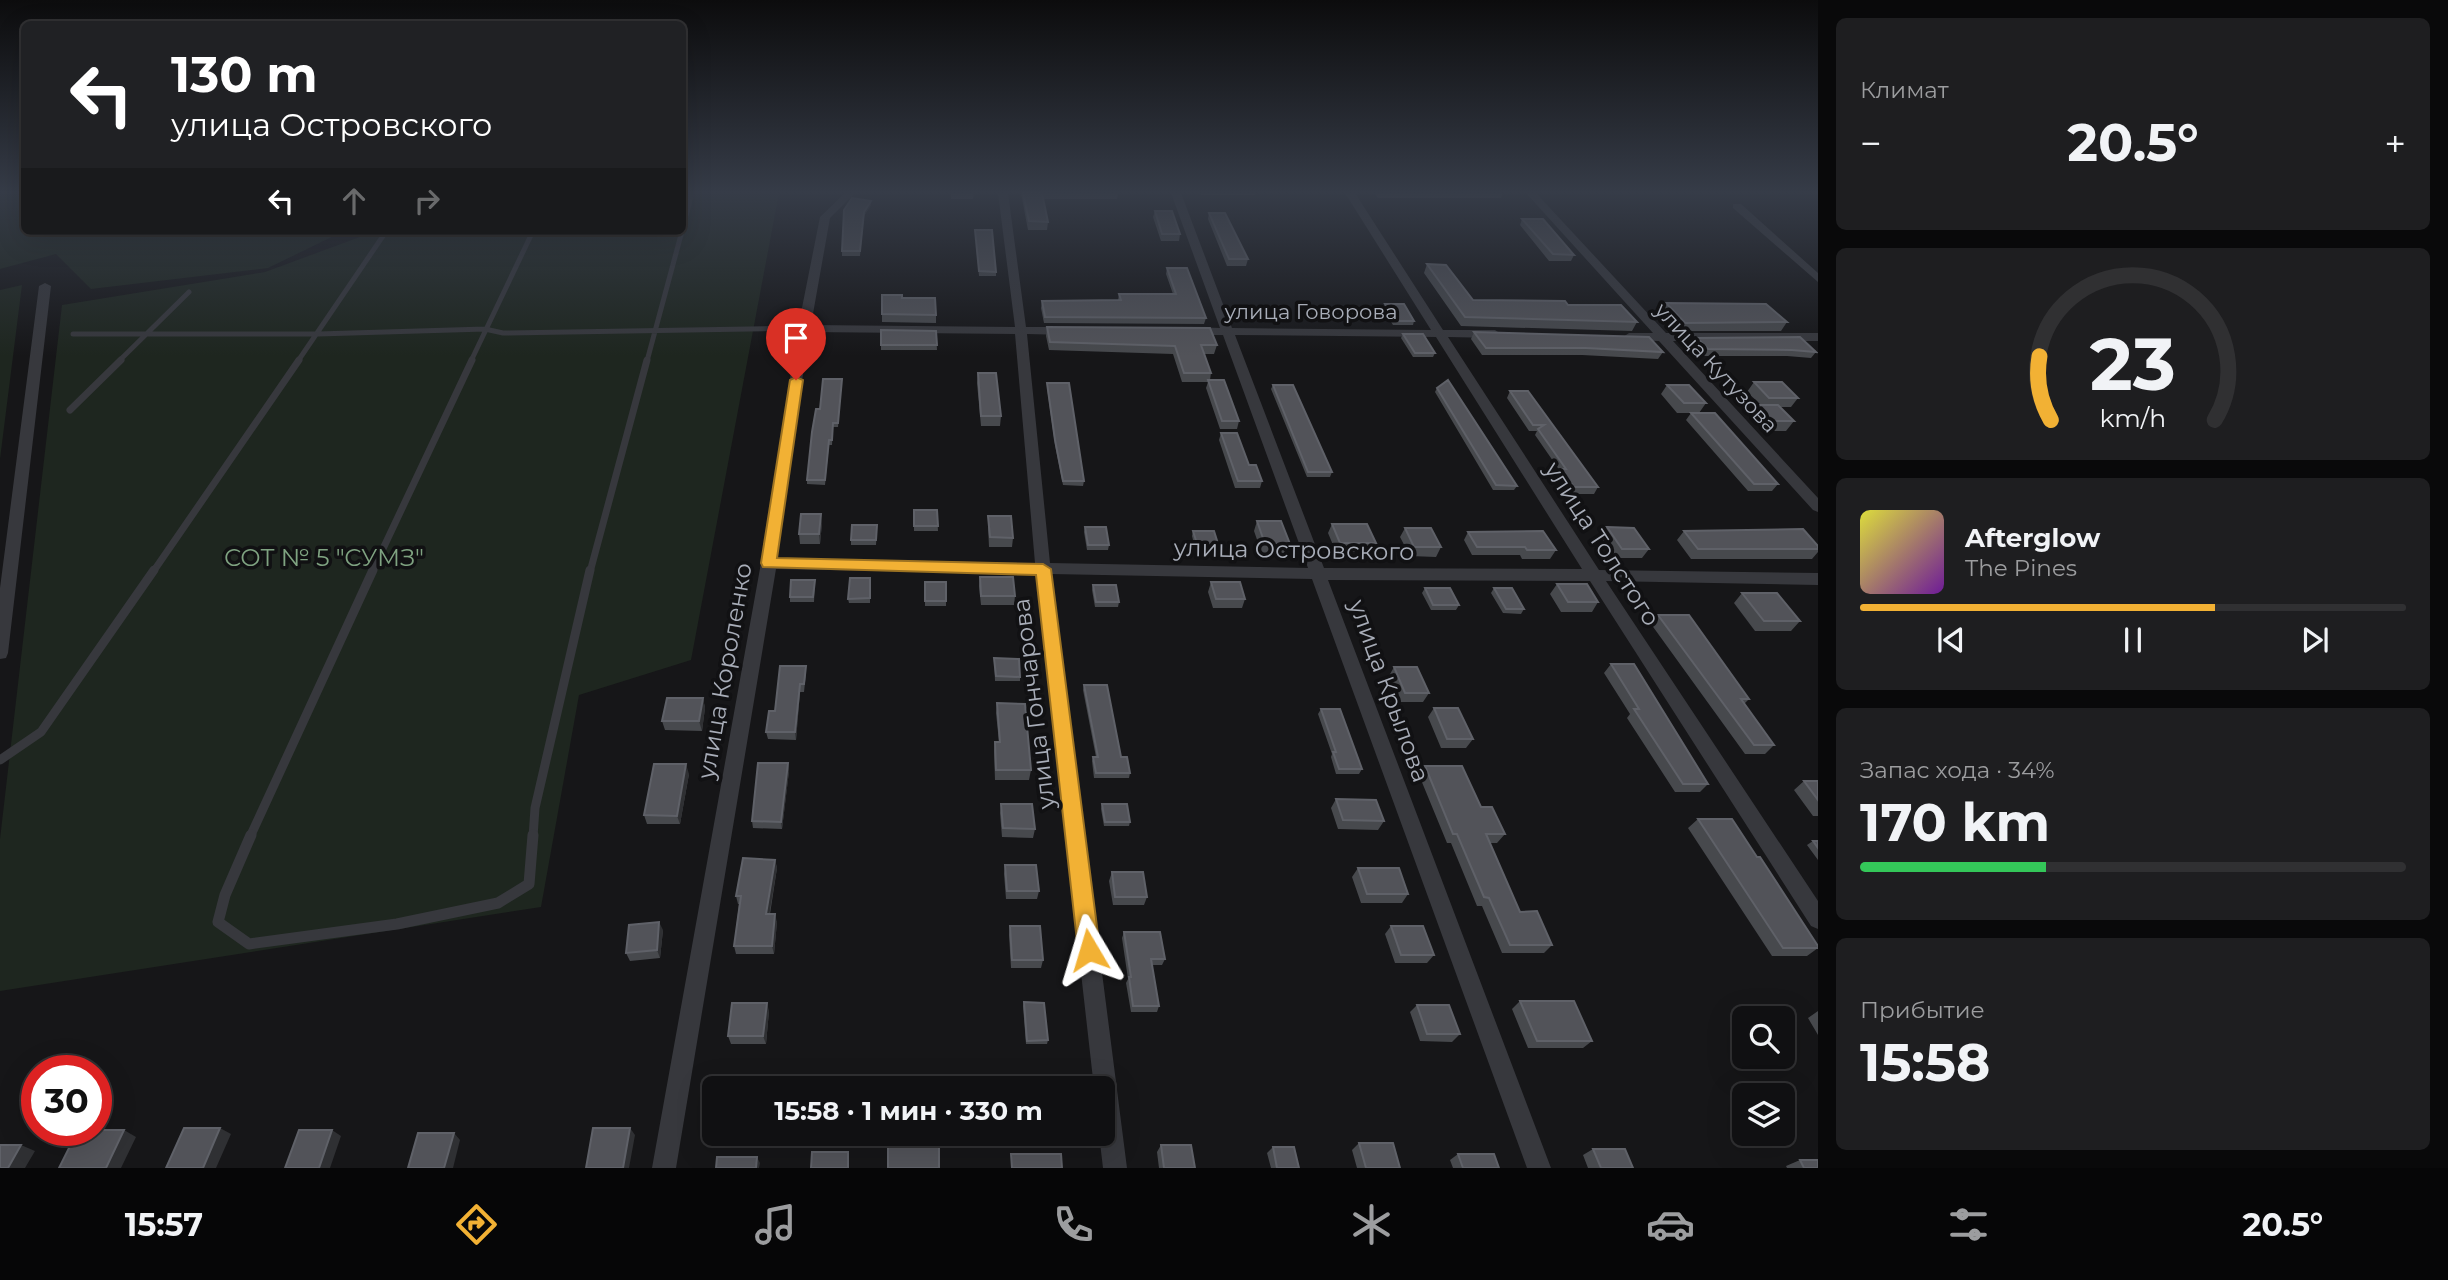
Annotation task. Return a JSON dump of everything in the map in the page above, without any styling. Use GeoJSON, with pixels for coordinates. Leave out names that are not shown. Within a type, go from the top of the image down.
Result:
{"type":"FeatureCollection","features":[{"type":"Feature","properties":{"kind":"street","name":"улица Короленко"},"geometry":{"type":"LineString","coordinates":[[664,1168],[769,563],[804,328],[819,248]]}},
{"type":"Feature","properties":{"kind":"street","name":"улица Гончарова"},"geometry":{"type":"LineString","coordinates":[[1010,248],[1021,331],[1043,569],[1115,1168]]}},
{"type":"Feature","properties":{"kind":"street","name":"улица Крылова"},"geometry":{"type":"LineString","coordinates":[[1197,248],[1539,1168]]}},
{"type":"Feature","properties":{"kind":"street","name":"улица Толстого"},"geometry":{"type":"LineString","coordinates":[[1385,248],[1818,919]]}},
{"type":"Feature","properties":{"kind":"street","name":"улица Кутузова"},"geometry":{"type":"LineString","coordinates":[[1580,248],[1818,507]]}},
{"type":"Feature","properties":{"kind":"street"},"geometry":{"type":"LineString","coordinates":[[1783,248],[1818,279]]}},
{"type":"Feature","properties":{"kind":"street"},"geometry":{"type":"LineString","coordinates":[[0,653],[45,286]]}},
{"type":"Feature","properties":{"kind":"street"},"geometry":{"type":"LineString","coordinates":[[804,328],[1077,331]]}},
{"type":"Feature","properties":{"kind":"street","name":"улица Говорова"},"geometry":{"type":"LineString","coordinates":[[1174,331],[1509,334]]}},
{"type":"Feature","properties":{"kind":"street"},"geometry":{"type":"LineString","coordinates":[[1620,337],[1818,337]]}},
{"type":"Feature","properties":{"kind":"street","name":"улица Островского"},"geometry":{"type":"LineString","coordinates":[[769,563],[1320,574],[1818,579]]}},
{"type":"Feature","properties":{"kind":"lane"},"geometry":{"type":"LineString","coordinates":[[0,761],[41,732],[375,248]]}},
{"type":"Feature","properties":{"kind":"lane"},"geometry":{"type":"LineString","coordinates":[[525,248],[485,329],[482,344],[291,744],[225,895],[218,922],[249,944],[397,924],[498,903],[529,884],[535,808],[585,590],[678,248]]}},
{"type":"Feature","properties":{"kind":"lane"},"geometry":{"type":"LineString","coordinates":[[70,410],[189,292]]}},
{"type":"Feature","properties":{"kind":"lane"},"geometry":{"type":"LineString","coordinates":[[73,334],[318,334],[485,329],[503,333],[804,328]]}},
{"type":"Feature","properties":{"kind":"green space"},"geometry":{"type":"Polygon","coordinates":[[[0,248],[310,248],[268,268],[91,289],[56,254],[0,269],[0,248]]]}},
{"type":"Feature","properties":{"kind":"green space","name":"СОТ № 5 \"СУМЗ\""},"geometry":{"type":"Polygon","coordinates":[[[331,248],[769,248],[691,660],[579,695],[541,907],[0,991],[0,839],[62,305],[265,272],[331,248]]]}},
{"type":"Feature","properties":{"kind":"green space"},"geometry":{"type":"Polygon","coordinates":[[[22,285],[0,459],[0,290],[22,285]]]}},
{"type":"Feature","properties":{"kind":"building"},"geometry":{"type":"Polygon","coordinates":[[[842,248],[860,248],[860,251],[842,251],[842,248]]]}},
{"type":"Feature","properties":{"kind":"building"},"geometry":{"type":"Polygon","coordinates":[[[977,248],[994,248],[996,272],[979,271],[977,248]]]}},
{"type":"Feature","properties":{"kind":"building"},"geometry":{"type":"Polygon","coordinates":[[[1224,248],[1242,248],[1248,259],[1229,259],[1224,248]]]}},
{"type":"Feature","properties":{"kind":"building"},"geometry":{"type":"Polygon","coordinates":[[[1547,248],[1568,248],[1574,255],[1553,254],[1547,248]]]}},
{"type":"Feature","properties":{"kind":"building"},"geometry":{"type":"Polygon","coordinates":[[[1427,264],[1446,265],[1473,300],[1565,301],[1568,305],[1621,305],[1637,322],[1465,317],[1427,264]]]}},
{"type":"Feature","properties":{"kind":"building"},"geometry":{"type":"Polygon","coordinates":[[[1167,268],[1187,268],[1206,318],[1045,317],[1042,301],[1121,300],[1119,294],[1176,294],[1167,268]]]}},
{"type":"Feature","properties":{"kind":"building"},"geometry":{"type":"Polygon","coordinates":[[[882,295],[935,298],[936,315],[882,314],[882,295]]]}},
{"type":"Feature","properties":{"kind":"building"},"geometry":{"type":"Polygon","coordinates":[[[1666,303],[1766,304],[1787,322],[1685,323],[1666,303]]]}},
{"type":"Feature","properties":{"kind":"building"},"geometry":{"type":"Polygon","coordinates":[[[1385,304],[1404,304],[1414,321],[1395,321],[1385,304]]]}},
{"type":"Feature","properties":{"kind":"building"},"geometry":{"type":"Polygon","coordinates":[[[1047,327],[1210,328],[1217,345],[1201,345],[1211,373],[1184,373],[1175,346],[1050,342],[1047,327]]]}},
{"type":"Feature","properties":{"kind":"building"},"geometry":{"type":"Polygon","coordinates":[[[881,330],[936,331],[937,345],[881,345],[881,330]]]}},
{"type":"Feature","properties":{"kind":"building"},"geometry":{"type":"Polygon","coordinates":[[[1474,332],[1649,337],[1663,352],[1586,348],[1486,348],[1474,332]]]}},
{"type":"Feature","properties":{"kind":"building"},"geometry":{"type":"Polygon","coordinates":[[[1403,334],[1423,334],[1435,353],[1415,353],[1403,334]]]}},
{"type":"Feature","properties":{"kind":"building"},"geometry":{"type":"Polygon","coordinates":[[[1800,337],[1816,352],[1708,349],[1697,338],[1800,337]]]}},
{"type":"Feature","properties":{"kind":"building"},"geometry":{"type":"Polygon","coordinates":[[[978,373],[996,373],[1001,416],[981,416],[978,373]]]}},
{"type":"Feature","properties":{"kind":"building"},"geometry":{"type":"Polygon","coordinates":[[[823,379],[842,379],[838,423],[833,423],[832,440],[829,440],[825,480],[807,480],[812,432],[816,409],[820,409],[823,379]]]}},
{"type":"Feature","properties":{"kind":"building"},"geometry":{"type":"Polygon","coordinates":[[[1208,380],[1224,380],[1239,421],[1222,421],[1208,380]]]}},
{"type":"Feature","properties":{"kind":"building"},"geometry":{"type":"Polygon","coordinates":[[[1448,380],[1517,486],[1496,485],[1437,388],[1448,380]]]}},
{"type":"Feature","properties":{"kind":"building"},"geometry":{"type":"Polygon","coordinates":[[[1754,382],[1782,382],[1798,398],[1769,398],[1754,382]]]}},
{"type":"Feature","properties":{"kind":"building"},"geometry":{"type":"Polygon","coordinates":[[[1047,383],[1069,383],[1084,481],[1063,481],[1047,383]]]}},
{"type":"Feature","properties":{"kind":"building"},"geometry":{"type":"Polygon","coordinates":[[[1273,385],[1293,385],[1332,472],[1308,472],[1273,385]]]}},
{"type":"Feature","properties":{"kind":"building"},"geometry":{"type":"Polygon","coordinates":[[[1667,385],[1689,385],[1706,403],[1684,403],[1667,385]]]}},
{"type":"Feature","properties":{"kind":"building"},"geometry":{"type":"Polygon","coordinates":[[[1510,391],[1528,391],[1598,487],[1574,487],[1561,469],[1566,469],[1538,429],[1544,425],[1533,425],[1510,391]]]}},
{"type":"Feature","properties":{"kind":"building"},"geometry":{"type":"Polygon","coordinates":[[[1756,405],[1778,405],[1794,421],[1772,421],[1756,405]]]}},
{"type":"Feature","properties":{"kind":"building"},"geometry":{"type":"Polygon","coordinates":[[[1691,413],[1715,413],[1778,484],[1754,484],[1691,413]]]}},
{"type":"Feature","properties":{"kind":"building"},"geometry":{"type":"Polygon","coordinates":[[[1221,433],[1237,433],[1249,465],[1256,465],[1262,481],[1238,481],[1221,433]]]}},
{"type":"Feature","properties":{"kind":"building"},"geometry":{"type":"Polygon","coordinates":[[[914,510],[937,510],[938,526],[914,526],[914,510]]]}},
{"type":"Feature","properties":{"kind":"building"},"geometry":{"type":"Polygon","coordinates":[[[801,514],[821,514],[819,534],[799,534],[801,514]]]}},
{"type":"Feature","properties":{"kind":"building"},"geometry":{"type":"Polygon","coordinates":[[[988,516],[1011,516],[1013,538],[990,537],[988,516]]]}},
{"type":"Feature","properties":{"kind":"building"},"geometry":{"type":"Polygon","coordinates":[[[1257,521],[1281,521],[1290,544],[1265,544],[1257,521]]]}},
{"type":"Feature","properties":{"kind":"building"},"geometry":{"type":"Polygon","coordinates":[[[1332,524],[1367,524],[1376,543],[1340,543],[1332,524]]]}},
{"type":"Feature","properties":{"kind":"building"},"geometry":{"type":"Polygon","coordinates":[[[852,525],[877,525],[876,540],[851,540],[852,525]]]}},
{"type":"Feature","properties":{"kind":"building"},"geometry":{"type":"Polygon","coordinates":[[[1085,527],[1106,527],[1109,545],[1088,545],[1085,527]]]}},
{"type":"Feature","properties":{"kind":"building"},"geometry":{"type":"Polygon","coordinates":[[[1607,527],[1634,528],[1649,549],[1622,549],[1607,527]]]}},
{"type":"Feature","properties":{"kind":"building"},"geometry":{"type":"Polygon","coordinates":[[[1405,528],[1431,528],[1441,547],[1414,547],[1405,528]]]}},
{"type":"Feature","properties":{"kind":"building"},"geometry":{"type":"Polygon","coordinates":[[[1803,529],[1818,549],[1698,549],[1684,531],[1803,529]]]}},
{"type":"Feature","properties":{"kind":"building"},"geometry":{"type":"Polygon","coordinates":[[[1193,531],[1214,531],[1219,547],[1198,547],[1193,531]]]}},
{"type":"Feature","properties":{"kind":"building"},"geometry":{"type":"Polygon","coordinates":[[[1543,531],[1556,550],[1477,547],[1468,532],[1543,531]]]}},
{"type":"Feature","properties":{"kind":"building"},"geometry":{"type":"Polygon","coordinates":[[[980,577],[1013,577],[1015,596],[981,596],[980,577]]]}},
{"type":"Feature","properties":{"kind":"building"},"geometry":{"type":"Polygon","coordinates":[[[850,578],[870,578],[870,598],[848,599],[850,578]]]}},
{"type":"Feature","properties":{"kind":"building"},"geometry":{"type":"Polygon","coordinates":[[[791,580],[815,580],[813,597],[790,597],[791,580]]]}},
{"type":"Feature","properties":{"kind":"building"},"geometry":{"type":"Polygon","coordinates":[[[925,582],[946,582],[946,601],[925,601],[925,582]]]}},
{"type":"Feature","properties":{"kind":"building"},"geometry":{"type":"Polygon","coordinates":[[[1211,582],[1240,582],[1245,599],[1216,599],[1211,582]]]}},
{"type":"Feature","properties":{"kind":"building"},"geometry":{"type":"Polygon","coordinates":[[[1557,584],[1587,584],[1598,602],[1568,602],[1557,584]]]}},
{"type":"Feature","properties":{"kind":"building"},"geometry":{"type":"Polygon","coordinates":[[[1093,585],[1116,585],[1119,602],[1096,602],[1093,585]]]}},
{"type":"Feature","properties":{"kind":"building"},"geometry":{"type":"Polygon","coordinates":[[[1425,588],[1450,588],[1459,605],[1433,605],[1425,588]]]}},
{"type":"Feature","properties":{"kind":"building"},"geometry":{"type":"Polygon","coordinates":[[[1494,588],[1512,588],[1524,609],[1506,609],[1494,588]]]}},
{"type":"Feature","properties":{"kind":"building"},"geometry":{"type":"Polygon","coordinates":[[[1742,593],[1777,593],[1800,621],[1764,621],[1742,593]]]}},
{"type":"Feature","properties":{"kind":"building"},"geometry":{"type":"Polygon","coordinates":[[[1658,615],[1689,615],[1749,699],[1741,699],[1774,745],[1754,745],[1658,615]]]}},
{"type":"Feature","properties":{"kind":"building"},"geometry":{"type":"Polygon","coordinates":[[[994,658],[1019,659],[1020,677],[996,676],[994,658]]]}},
{"type":"Feature","properties":{"kind":"building"},"geometry":{"type":"Polygon","coordinates":[[[1611,664],[1634,664],[1708,784],[1683,784],[1634,709],[1639,709],[1611,664]]]}},
{"type":"Feature","properties":{"kind":"building"},"geometry":{"type":"Polygon","coordinates":[[[780,666],[806,666],[804,684],[800,684],[795,732],[766,732],[769,711],[775,711],[780,666]]]}},
{"type":"Feature","properties":{"kind":"building"},"geometry":{"type":"Polygon","coordinates":[[[1394,667],[1417,667],[1429,693],[1405,693],[1394,667]]]}},
{"type":"Feature","properties":{"kind":"building"},"geometry":{"type":"Polygon","coordinates":[[[1084,685],[1107,685],[1121,757],[1127,757],[1130,773],[1096,773],[1093,757],[1098,757],[1084,685]]]}},
{"type":"Feature","properties":{"kind":"building"},"geometry":{"type":"Polygon","coordinates":[[[667,698],[703,698],[699,721],[662,721],[667,698]]]}},
{"type":"Feature","properties":{"kind":"building"},"geometry":{"type":"Polygon","coordinates":[[[997,703],[1025,704],[1031,770],[996,770],[995,742],[1000,742],[997,703]]]}},
{"type":"Feature","properties":{"kind":"building"},"geometry":{"type":"Polygon","coordinates":[[[1434,708],[1458,708],[1473,739],[1447,739],[1434,708]]]}},
{"type":"Feature","properties":{"kind":"building"},"geometry":{"type":"Polygon","coordinates":[[[1321,709],[1340,709],[1362,769],[1339,769],[1321,709]]]}},
{"type":"Feature","properties":{"kind":"building"},"geometry":{"type":"Polygon","coordinates":[[[758,763],[788,763],[781,822],[752,821],[758,763]]]}},
{"type":"Feature","properties":{"kind":"building"},"geometry":{"type":"Polygon","coordinates":[[[654,764],[686,764],[677,816],[644,815],[654,764]]]}},
{"type":"Feature","properties":{"kind":"building"},"geometry":{"type":"Polygon","coordinates":[[[1425,766],[1462,766],[1481,807],[1492,807],[1505,834],[1486,834],[1520,912],[1537,911],[1552,945],[1510,945],[1489,898],[1484,897],[1457,834],[1453,834],[1425,766]]]}},
{"type":"Feature","properties":{"kind":"building"},"geometry":{"type":"Polygon","coordinates":[[[1804,781],[1818,781],[1818,800],[1804,781]]]}},
{"type":"Feature","properties":{"kind":"building"},"geometry":{"type":"Polygon","coordinates":[[[1336,799],[1376,800],[1384,821],[1343,820],[1336,799]]]}},
{"type":"Feature","properties":{"kind":"building"},"geometry":{"type":"Polygon","coordinates":[[[1001,804],[1032,804],[1035,829],[1003,828],[1001,804]]]}},
{"type":"Feature","properties":{"kind":"building"},"geometry":{"type":"Polygon","coordinates":[[[1102,804],[1127,804],[1130,822],[1105,822],[1102,804]]]}},
{"type":"Feature","properties":{"kind":"building"},"geometry":{"type":"Polygon","coordinates":[[[1698,819],[1732,819],[1757,857],[1760,857],[1818,948],[1783,948],[1698,819]]]}},
{"type":"Feature","properties":{"kind":"building"},"geometry":{"type":"Polygon","coordinates":[[[743,858],[775,860],[766,914],[775,914],[772,946],[734,946],[741,896],[736,896],[743,858]]]}},
{"type":"Feature","properties":{"kind":"building"},"geometry":{"type":"Polygon","coordinates":[[[1005,865],[1036,865],[1039,891],[1007,891],[1005,865]]]}},
{"type":"Feature","properties":{"kind":"building"},"geometry":{"type":"Polygon","coordinates":[[[1358,868],[1399,868],[1408,894],[1367,894],[1358,868]]]}},
{"type":"Feature","properties":{"kind":"building"},"geometry":{"type":"Polygon","coordinates":[[[1112,872],[1143,872],[1147,897],[1115,897],[1112,872]]]}},
{"type":"Feature","properties":{"kind":"building"},"geometry":{"type":"Polygon","coordinates":[[[659,922],[657,950],[626,953],[629,925],[659,922]]]}},
{"type":"Feature","properties":{"kind":"building"},"geometry":{"type":"Polygon","coordinates":[[[1010,926],[1040,926],[1043,960],[1012,960],[1010,926]]]}},
{"type":"Feature","properties":{"kind":"building"},"geometry":{"type":"Polygon","coordinates":[[[1391,926],[1423,926],[1434,955],[1401,955],[1391,926]]]}},
{"type":"Feature","properties":{"kind":"building"},"geometry":{"type":"Polygon","coordinates":[[[1124,932],[1160,932],[1165,959],[1151,959],[1159,1006],[1133,1006],[1124,932]]]}},
{"type":"Feature","properties":{"kind":"building"},"geometry":{"type":"Polygon","coordinates":[[[1520,1001],[1574,1001],[1592,1041],[1537,1041],[1520,1001]]]}},
{"type":"Feature","properties":{"kind":"building"},"geometry":{"type":"Polygon","coordinates":[[[1024,1002],[1044,1003],[1048,1040],[1027,1041],[1024,1002]]]}},
{"type":"Feature","properties":{"kind":"building"},"geometry":{"type":"Polygon","coordinates":[[[732,1003],[767,1003],[763,1036],[728,1036],[732,1003]]]}},
{"type":"Feature","properties":{"kind":"building"},"geometry":{"type":"Polygon","coordinates":[[[1417,1005],[1449,1005],[1460,1034],[1427,1034],[1417,1005]]]}},
{"type":"Feature","properties":{"kind":"building"},"geometry":{"type":"Polygon","coordinates":[[[184,1128],[220,1128],[203,1168],[166,1168],[184,1128]]]}},
{"type":"Feature","properties":{"kind":"building"},"geometry":{"type":"Polygon","coordinates":[[[593,1128],[630,1128],[623,1168],[586,1168],[593,1128]]]}},
{"type":"Feature","properties":{"kind":"building"},"geometry":{"type":"Polygon","coordinates":[[[112,1130],[124,1130],[106,1168],[59,1168],[70,1146],[112,1146],[112,1130]]]}},
{"type":"Feature","properties":{"kind":"building"},"geometry":{"type":"Polygon","coordinates":[[[299,1130],[332,1130],[319,1168],[285,1168],[299,1130]]]}},
{"type":"Feature","properties":{"kind":"building"},"geometry":{"type":"Polygon","coordinates":[[[418,1133],[454,1133],[444,1168],[408,1168],[418,1133]]]}},
{"type":"Feature","properties":{"kind":"building"},"geometry":{"type":"Polygon","coordinates":[[[1359,1143],[1393,1143],[1400,1168],[1366,1168],[1359,1143]]]}},
{"type":"Feature","properties":{"kind":"building"},"geometry":{"type":"Polygon","coordinates":[[[0,1145],[21,1145],[8,1168],[0,1168],[0,1145]]]}},
{"type":"Feature","properties":{"kind":"building"},"geometry":{"type":"Polygon","coordinates":[[[1161,1145],[1191,1145],[1195,1168],[1164,1168],[1161,1145]]]}},
{"type":"Feature","properties":{"kind":"building"},"geometry":{"type":"Polygon","coordinates":[[[888,1146],[939,1146],[939,1168],[888,1168],[888,1146]]]}},
{"type":"Feature","properties":{"kind":"building"},"geometry":{"type":"Polygon","coordinates":[[[1273,1147],[1294,1147],[1299,1168],[1277,1168],[1273,1147]]]}},
{"type":"Feature","properties":{"kind":"building"},"geometry":{"type":"Polygon","coordinates":[[[1593,1149],[1625,1149],[1633,1168],[1601,1168],[1593,1149]]]}},
{"type":"Feature","properties":{"kind":"building"},"geometry":{"type":"Polygon","coordinates":[[[812,1152],[848,1152],[848,1168],[811,1168],[812,1152]]]}},
{"type":"Feature","properties":{"kind":"building"},"geometry":{"type":"Polygon","coordinates":[[[1011,1154],[1061,1154],[1062,1168],[1012,1168],[1011,1154]]]}},
{"type":"Feature","properties":{"kind":"building"},"geometry":{"type":"Polygon","coordinates":[[[1458,1154],[1494,1154],[1499,1168],[1463,1168],[1458,1154]]]}},
{"type":"Feature","properties":{"kind":"building"},"geometry":{"type":"Polygon","coordinates":[[[717,1157],[757,1157],[756,1168],[716,1168],[717,1157]]]}},
{"type":"Feature","properties":{"kind":"building"},"geometry":{"type":"Polygon","coordinates":[[[1800,1160],[1818,1160],[1818,1168],[1804,1168],[1800,1160]]]}},
{"type":"Feature","properties":{"kind":"route"},"geometry":{"type":"LineString","coordinates":[[796,380],[769,563],[1043,569],[1089,950]]}}]}
